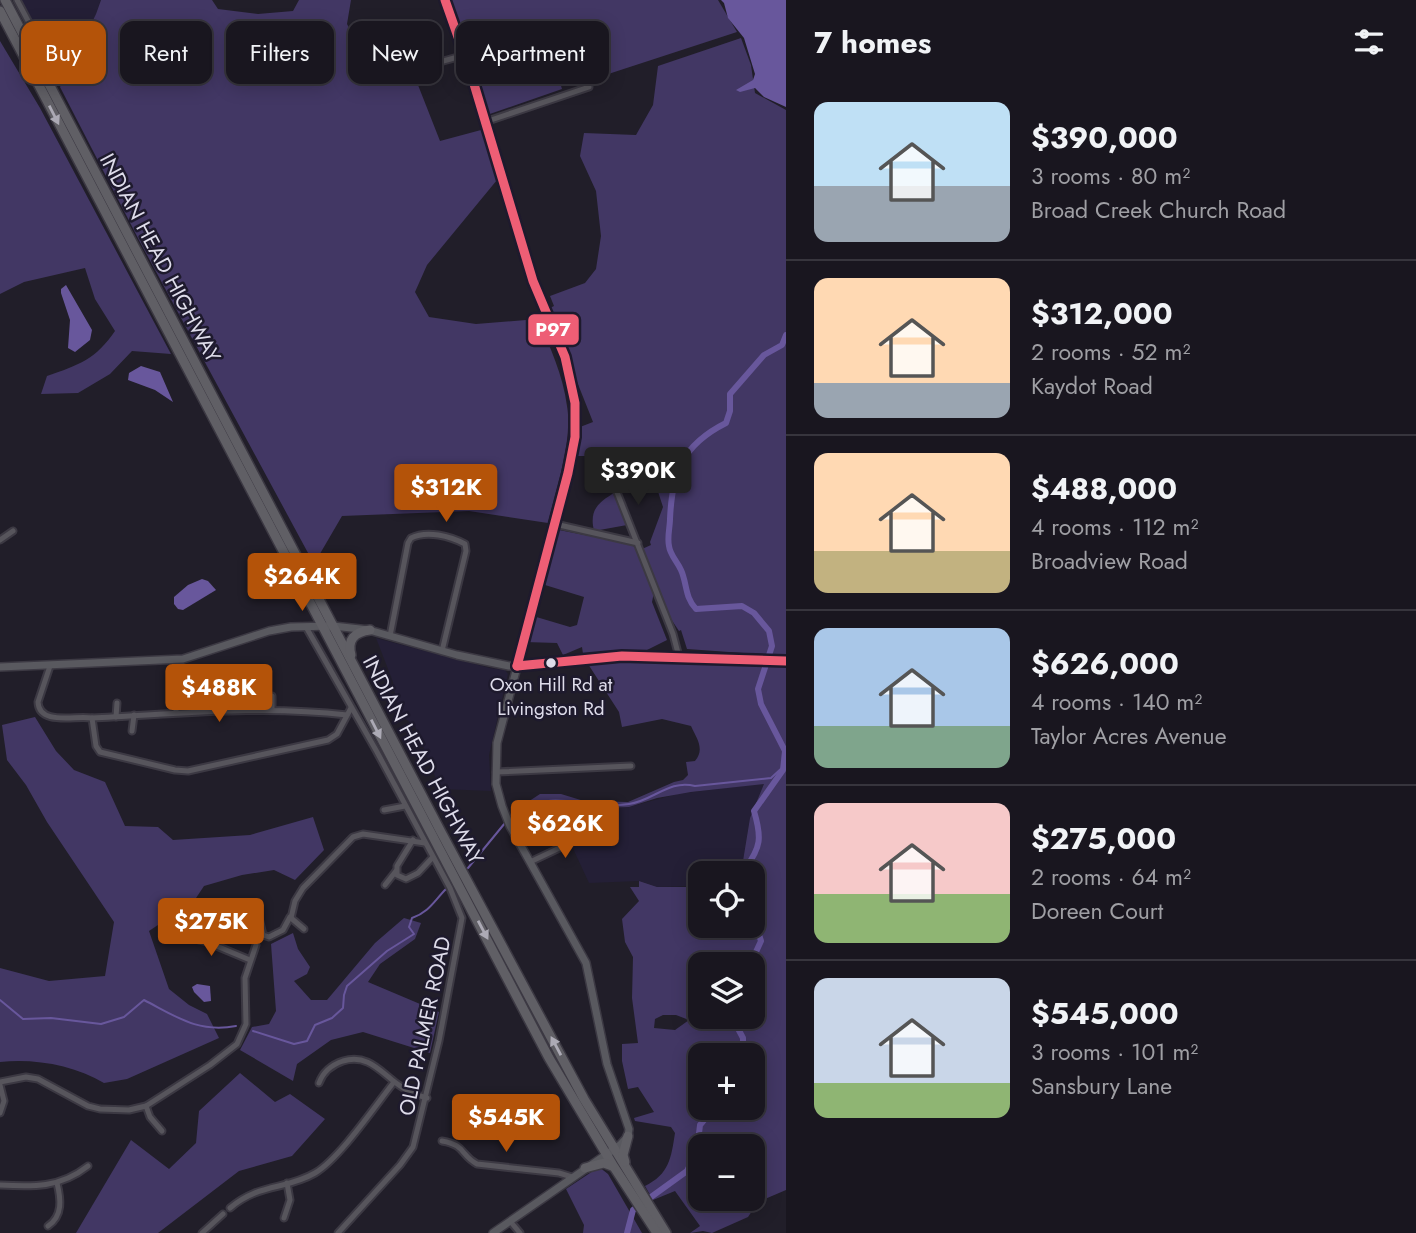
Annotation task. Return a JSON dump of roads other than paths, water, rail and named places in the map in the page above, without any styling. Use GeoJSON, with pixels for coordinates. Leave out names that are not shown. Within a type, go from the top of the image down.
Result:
{"type":"FeatureCollection","features":[{"type":"Feature","properties":{"kind":"highway","name":"INDIAN HEAD HIGHWAY"},"geometry":{"type":"LineString","coordinates":[[5,0],[233,439],[584,1099],[614,1167],[640,1199],[657,1233]]}},
{"type":"Feature","properties":{"kind":"highway","name":"INDIAN HEAD HIGHWAY"},"geometry":{"type":"LineString","coordinates":[[0,11],[549,1058],[609,1151],[631,1177],[640,1199]]}},
{"type":"Feature","properties":{"kind":"highway"},"geometry":{"type":"LineString","coordinates":[[356,670],[349,643],[358,633],[370,630]]}},
{"type":"Feature","properties":{"kind":"highway"},"geometry":{"type":"LineString","coordinates":[[628,1136],[623,1155],[631,1177]]}},
{"type":"Feature","properties":{"kind":"highway"},"geometry":{"type":"LineString","coordinates":[[585,1168],[604,1163],[614,1167]]}},
{"type":"Feature","properties":{"kind":"highway","name":"INDIAN HEAD HIGHWAY"},"geometry":{"type":"LineString","coordinates":[[646,1209],[666,1233]]}},
{"type":"Feature","properties":{"kind":"main road"},"geometry":{"type":"LineString","coordinates":[[445,0],[456,30]]}},
{"type":"Feature","properties":{"kind":"main road"},"geometry":{"type":"LineString","coordinates":[[474,84],[533,281],[563,349],[573,384],[576,416],[573,449],[555,524],[497,743],[499,796],[509,824],[586,963],[607,1064],[628,1124],[628,1136],[492,1233]]}},
{"type":"Feature","properties":{"kind":"main road"},"geometry":{"type":"LineString","coordinates":[[0,667],[183,659],[246,637],[285,629],[322,626],[370,630],[485,663],[517,666],[579,658],[679,657],[782,661]]}},
{"type":"Feature","properties":{"kind":"street"},"geometry":{"type":"LineString","coordinates":[[17,0],[28,21]]}},
{"type":"Feature","properties":{"kind":"street"},"geometry":{"type":"LineString","coordinates":[[485,122],[589,87]]}},
{"type":"Feature","properties":{"kind":"street"},"geometry":{"type":"LineString","coordinates":[[611,477],[673,634],[679,657]]}},
{"type":"Feature","properties":{"kind":"street"},"geometry":{"type":"LineString","coordinates":[[555,524],[638,542]]}},
{"type":"Feature","properties":{"kind":"street"},"geometry":{"type":"LineString","coordinates":[[0,540],[13,531]]}},
{"type":"Feature","properties":{"kind":"street"},"geometry":{"type":"LineString","coordinates":[[390,636],[411,538],[428,534],[458,540],[466,544],[467,551],[442,650]]}},
{"type":"Feature","properties":{"kind":"street","name":"OLD PALMER ROAD"},"geometry":{"type":"LineString","coordinates":[[306,627],[433,857],[461,912],[462,926],[417,1137],[408,1155],[338,1233]]}},
{"type":"Feature","properties":{"kind":"street"},"geometry":{"type":"LineString","coordinates":[[50,666],[38,702],[40,711],[55,717],[92,718],[161,712],[272,709],[347,715]]}},
{"type":"Feature","properties":{"kind":"street"},"geometry":{"type":"LineString","coordinates":[[272,696],[272,709]]}},
{"type":"Feature","properties":{"kind":"street"},"geometry":{"type":"LineString","coordinates":[[176,698],[176,712]]}},
{"type":"Feature","properties":{"kind":"street"},"geometry":{"type":"LineString","coordinates":[[161,702],[161,712]]}},
{"type":"Feature","properties":{"kind":"street"},"geometry":{"type":"LineString","coordinates":[[116,717],[117,703]]}},
{"type":"Feature","properties":{"kind":"street"},"geometry":{"type":"LineString","coordinates":[[92,718],[96,746],[100,752],[188,771],[328,740],[337,734],[351,708]]}},
{"type":"Feature","properties":{"kind":"street"},"geometry":{"type":"LineString","coordinates":[[132,731],[134,715]]}},
{"type":"Feature","properties":{"kind":"street"},"geometry":{"type":"LineString","coordinates":[[496,772],[631,766]]}},
{"type":"Feature","properties":{"kind":"street"},"geometry":{"type":"LineString","coordinates":[[384,810],[405,806]]}},
{"type":"Feature","properties":{"kind":"street"},"geometry":{"type":"LineString","coordinates":[[259,918],[263,936],[269,937],[284,930],[303,888],[353,837],[363,834],[425,843]]}},
{"type":"Feature","properties":{"kind":"street"},"geometry":{"type":"LineString","coordinates":[[530,862],[590,834]]}},
{"type":"Feature","properties":{"kind":"street"},"geometry":{"type":"LineString","coordinates":[[385,885],[413,840]]}},
{"type":"Feature","properties":{"kind":"street"},"geometry":{"type":"LineString","coordinates":[[396,871],[400,877],[409,878],[433,857]]}},
{"type":"Feature","properties":{"kind":"street"},"geometry":{"type":"LineString","coordinates":[[291,915],[295,923],[304,929]]}},
{"type":"Feature","properties":{"kind":"street"},"geometry":{"type":"LineString","coordinates":[[178,935],[207,942],[250,960]]}},
{"type":"Feature","properties":{"kind":"street"},"geometry":{"type":"LineString","coordinates":[[0,1113],[4,1101],[0,1083],[26,1077],[38,1079],[88,1106],[129,1110],[146,1107],[210,1065],[237,1044],[246,1024],[246,978],[256,945]]}},
{"type":"Feature","properties":{"kind":"street"},"geometry":{"type":"LineString","coordinates":[[318,1083],[331,1067],[353,1059],[373,1064],[394,1082],[427,1098]]}},
{"type":"Feature","properties":{"kind":"street"},"geometry":{"type":"LineString","coordinates":[[230,1208],[249,1193],[310,1175],[327,1164],[394,1082]]}},
{"type":"Feature","properties":{"kind":"street"},"geometry":{"type":"LineString","coordinates":[[146,1107],[150,1117],[162,1131]]}},
{"type":"Feature","properties":{"kind":"street"},"geometry":{"type":"LineString","coordinates":[[442,1141],[457,1144],[470,1160],[477,1164],[559,1173],[572,1177]]}},
{"type":"Feature","properties":{"kind":"street"},"geometry":{"type":"LineString","coordinates":[[0,1185],[34,1187],[57,1183],[88,1166]]}},
{"type":"Feature","properties":{"kind":"street"},"geometry":{"type":"LineString","coordinates":[[48,1226],[59,1212],[60,1194],[57,1183]]}},
{"type":"Feature","properties":{"kind":"street"},"geometry":{"type":"LineString","coordinates":[[284,1218],[289,1205],[287,1183]]}},
{"type":"Feature","properties":{"kind":"street"},"geometry":{"type":"LineString","coordinates":[[202,1233],[223,1214]]}},
{"type":"Feature","properties":{"kind":"street"},"geometry":{"type":"LineString","coordinates":[[510,1221],[520,1233]]}},
{"type":"Feature","properties":{"kind":"street"},"geometry":{"type":"LineString","coordinates":[[211,1225],[218,1233]]}},
{"type":"Feature","properties":{"kind":"waterway"},"geometry":{"type":"LineString","coordinates":[[750,861],[758,842],[754,811],[783,770],[785,751],[761,704],[758,689],[772,646],[769,631],[754,613],[742,606],[696,609],[671,552],[668,536],[673,488],[682,462],[699,441],[726,423],[730,411],[730,394],[764,355],[782,345],[786,335]]}},
{"type":"Feature","properties":{"kind":"waterway"},"geometry":{"type":"LineString","coordinates":[[509,819],[525,808],[539,803],[567,801],[596,805],[629,804],[677,785],[695,786],[771,778],[784,766]]}},
{"type":"Feature","properties":{"kind":"waterway"},"geometry":{"type":"LineString","coordinates":[[468,868],[505,823]]}},
{"type":"Feature","properties":{"kind":"waterway"},"geometry":{"type":"LineString","coordinates":[[253,1031],[294,1044],[307,1041],[315,1025],[332,1018],[343,1008],[347,986],[387,951],[414,934],[409,927],[412,918],[427,909],[446,889]]}},
{"type":"Feature","properties":{"kind":"waterway"},"geometry":{"type":"LineString","coordinates":[[756,952],[760,938]]}},
{"type":"Feature","properties":{"kind":"waterway"},"geometry":{"type":"LineString","coordinates":[[0,1000],[23,1019],[51,1018],[101,1024],[124,1017],[144,1000],[188,1022],[210,1027],[236,1026]]}},
{"type":"Feature","properties":{"kind":"waterway"},"geometry":{"type":"LineString","coordinates":[[738,1029],[743,1043]]}},
{"type":"Feature","properties":{"kind":"waterway"},"geometry":{"type":"LineString","coordinates":[[627,1233],[633,1210],[687,1171],[697,1150],[700,1125],[704,1120]]}},
{"type":"Feature","properties":{"kind":"place","name":"Oxon Hill Rd at Livingston Rd"},"geometry":{"type":"Point","coordinates":[551,663]}}]}
